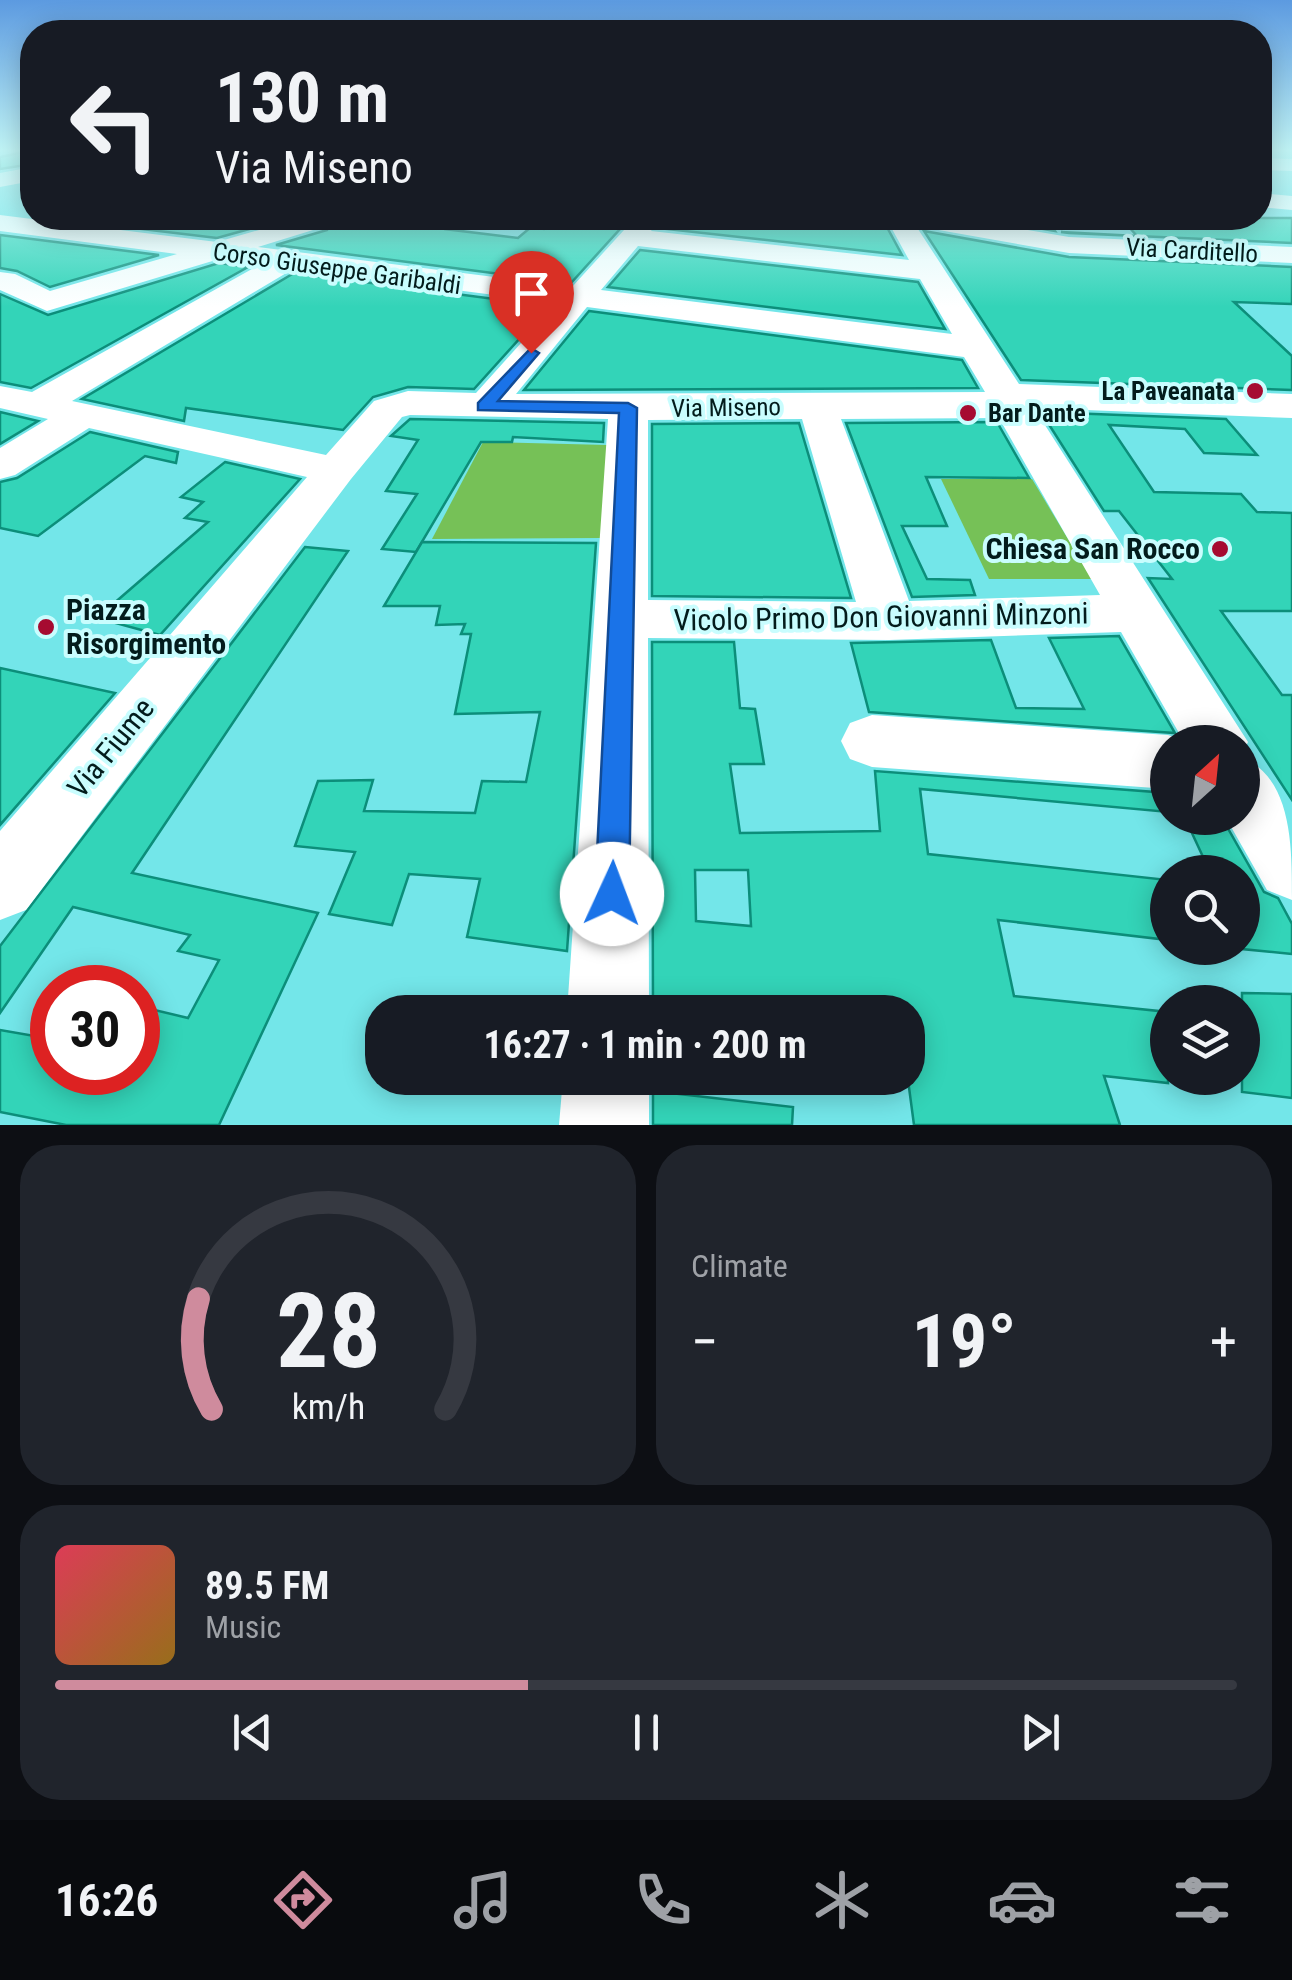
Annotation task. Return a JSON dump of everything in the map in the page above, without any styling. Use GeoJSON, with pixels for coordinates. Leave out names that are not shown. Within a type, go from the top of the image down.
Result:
{"type":"FeatureCollection","features":[{"type":"Feature","properties":{"kind":"street"},"geometry":{"type":"LineString","coordinates":[[1272,206],[1292,223]]}},
{"type":"Feature","properties":{"kind":"street"},"geometry":{"type":"LineString","coordinates":[[0,246],[54,230]]}},
{"type":"Feature","properties":{"kind":"street","name":"Corso Giuseppe Garibaldi"},"geometry":{"type":"LineString","coordinates":[[54,230],[578,300],[978,348]]}},
{"type":"Feature","properties":{"kind":"street"},"geometry":{"type":"LineString","coordinates":[[4,280],[46,302],[287,230]]}},
{"type":"Feature","properties":{"kind":"street"},"geometry":{"type":"LineString","coordinates":[[484,406],[637,230]]}},
{"type":"Feature","properties":{"kind":"street"},"geometry":{"type":"LineString","coordinates":[[660,230],[930,271]]}},
{"type":"Feature","properties":{"kind":"street"},"geometry":{"type":"LineString","coordinates":[[905,230],[1207,725]]}},
{"type":"Feature","properties":{"kind":"street","name":"Via Carditello"},"geometry":{"type":"LineString","coordinates":[[986,230],[1069,244],[1292,255]]}},
{"type":"Feature","properties":{"kind":"street"},"geometry":{"type":"LineString","coordinates":[[19,401],[286,261]]}},
{"type":"Feature","properties":{"kind":"street"},"geometry":{"type":"LineString","coordinates":[[19,401],[336,470]]}},
{"type":"Feature","properties":{"kind":"street","name":"Via Miseno"},"geometry":{"type":"LineString","coordinates":[[336,470],[396,405],[628,408],[1006,401],[1292,406]]}},
{"type":"Feature","properties":{"kind":"street"},"geometry":{"type":"LineString","coordinates":[[817,405],[889,621]]}},
{"type":"Feature","properties":{"kind":"street"},"geometry":{"type":"LineString","coordinates":[[609,995],[628,408]]}},
{"type":"Feature","properties":{"kind":"street"},"geometry":{"type":"LineString","coordinates":[[0,466],[83,415]]}},
{"type":"Feature","properties":{"kind":"street","name":"Via Fiume"},"geometry":{"type":"LineString","coordinates":[[0,886],[336,470]]}},
{"type":"Feature","properties":{"kind":"street","name":"Vicolo Primo Don Giovanni Minzoni"},"geometry":{"type":"LineString","coordinates":[[622,619],[889,621],[1141,612]]}},
{"type":"Feature","properties":{"kind":"street"},"geometry":{"type":"LineString","coordinates":[[872,740],[1150,761]]}},
{"type":"Feature","properties":{"kind":"street"},"geometry":{"type":"LineString","coordinates":[[1260,814],[1292,866]]}},
{"type":"Feature","properties":{"kind":"street"},"geometry":{"type":"LineString","coordinates":[[604,1125],[605,1095]]}},
{"type":"Feature","properties":{"kind":"green space"},"geometry":{"type":"Polygon","coordinates":[[[483,442],[607,445],[602,538],[432,539],[483,442]]]}},
{"type":"Feature","properties":{"kind":"green space"},"geometry":{"type":"Polygon","coordinates":[[[941,479],[1032,479],[1092,579],[989,579],[941,479]]]}},
{"type":"Feature","properties":{"kind":"building"},"geometry":{"type":"Polygon","coordinates":[[[1272,218],[1292,218],[1292,243],[1069,233],[1061,232],[1137,236],[1132,230],[1272,230],[1272,218]]]}},
{"type":"Feature","properties":{"kind":"building"},"geometry":{"type":"Polygon","coordinates":[[[150,230],[246,230],[217,238],[150,230]]]}},
{"type":"Feature","properties":{"kind":"building"},"geometry":{"type":"Polygon","coordinates":[[[327,230],[453,230],[518,238],[527,230],[619,230],[571,283],[276,245],[327,230]]]}},
{"type":"Feature","properties":{"kind":"building"},"geometry":{"type":"Polygon","coordinates":[[[676,230],[888,230],[902,255],[676,230]]]}},
{"type":"Feature","properties":{"kind":"building"},"geometry":{"type":"Polygon","coordinates":[[[924,231],[1069,257],[1292,267],[1292,304],[1234,302],[1292,356],[1292,390],[1021,380],[924,231]]]}},
{"type":"Feature","properties":{"kind":"building"},"geometry":{"type":"Polygon","coordinates":[[[0,235],[159,255],[50,287],[17,271],[0,268],[0,235]]]}},
{"type":"Feature","properties":{"kind":"building"},"geometry":{"type":"Polygon","coordinates":[[[640,250],[918,282],[945,329],[608,287],[640,250]]]}},
{"type":"Feature","properties":{"kind":"building"},"geometry":{"type":"Polygon","coordinates":[[[219,263],[248,267],[31,388],[0,382],[0,294],[48,315],[219,263]]]}},
{"type":"Feature","properties":{"kind":"building"},"geometry":{"type":"Polygon","coordinates":[[[294,273],[549,306],[474,389],[408,387],[373,397],[343,430],[186,408],[184,421],[82,399],[294,273]]]}},
{"type":"Feature","properties":{"kind":"building"},"geometry":{"type":"Polygon","coordinates":[[[589,311],[962,360],[978,388],[524,390],[589,311]]]}},
{"type":"Feature","properties":{"kind":"building"},"geometry":{"type":"Polygon","coordinates":[[[0,412],[38,421],[0,444],[0,412]]]}},
{"type":"Feature","properties":{"kind":"building"},"geometry":{"type":"Polygon","coordinates":[[[1041,412],[1226,419],[1257,455],[1204,453],[1185,429],[1109,425],[1154,492],[1241,494],[1257,512],[1292,513],[1292,611],[1221,611],[1282,695],[1292,695],[1292,800],[1260,751],[1260,725],[1243,725],[1148,578],[1172,579],[1119,511],[1104,511],[1041,412]]]}},
{"type":"Feature","properties":{"kind":"building"},"geometry":{"type":"Polygon","coordinates":[[[410,419],[604,423],[603,442],[513,437],[512,442],[481,442],[416,552],[382,549],[417,494],[386,491],[418,440],[391,436],[410,419]]]}},
{"type":"Feature","properties":{"kind":"building"},"geometry":{"type":"Polygon","coordinates":[[[997,422],[1029,478],[926,477],[947,526],[902,526],[927,579],[970,580],[975,595],[912,597],[846,423],[997,422]]]}},
{"type":"Feature","properties":{"kind":"building"},"geometry":{"type":"Polygon","coordinates":[[[799,423],[851,598],[652,596],[652,424],[799,423]]]}},
{"type":"Feature","properties":{"kind":"building"},"geometry":{"type":"Polygon","coordinates":[[[90,432],[178,452],[176,463],[145,456],[38,536],[0,528],[0,482],[17,478],[90,432]]]}},
{"type":"Feature","properties":{"kind":"building"},"geometry":{"type":"Polygon","coordinates":[[[225,462],[300,479],[160,635],[97,618],[208,522],[185,518],[203,502],[181,497],[225,462]]]}},
{"type":"Feature","properties":{"kind":"building"},"geometry":{"type":"Polygon","coordinates":[[[422,542],[596,543],[567,951],[467,937],[480,879],[409,874],[392,925],[329,914],[355,852],[295,846],[318,781],[373,780],[364,811],[475,813],[482,781],[526,782],[540,712],[455,714],[471,634],[461,634],[465,624],[436,625],[440,606],[384,606],[422,542]]]}},
{"type":"Feature","properties":{"kind":"building"},"geometry":{"type":"Polygon","coordinates":[[[305,547],[348,551],[132,873],[318,913],[219,1125],[66,1125],[0,1112],[0,1030],[30,1035],[30,1095],[160,1095],[160,1011],[188,1018],[219,960],[178,951],[190,935],[73,907],[0,1013],[0,946],[305,547]]]}},
{"type":"Feature","properties":{"kind":"building"},"geometry":{"type":"Polygon","coordinates":[[[1119,636],[1170,725],[1150,725],[1150,731],[869,712],[851,643],[991,640],[1016,708],[1084,709],[1049,638],[1119,636]]]}},
{"type":"Feature","properties":{"kind":"building"},"geometry":{"type":"Polygon","coordinates":[[[652,642],[734,642],[740,708],[755,709],[764,764],[730,764],[740,833],[880,831],[875,771],[1150,792],[1150,810],[920,789],[928,854],[1150,878],[1150,938],[998,920],[1014,996],[1150,1010],[1150,1081],[1104,1076],[1120,1125],[914,1125],[910,1095],[925,1095],[925,995],[653,995],[652,642]],[[695,870],[696,921],[751,926],[748,870],[695,870]]]}},
{"type":"Feature","properties":{"kind":"building"},"geometry":{"type":"Polygon","coordinates":[[[0,668],[115,693],[0,825],[0,668]]]}},
{"type":"Feature","properties":{"kind":"building"},"geometry":{"type":"Polygon","coordinates":[[[1193,835],[1232,835],[1243,855],[1202,855],[1193,835]]]}},
{"type":"Feature","properties":{"kind":"building"},"geometry":{"type":"Polygon","coordinates":[[[1260,885],[1264,892],[1278,898],[1292,924],[1292,954],[1260,951],[1260,885]]]}},
{"type":"Feature","properties":{"kind":"building"},"geometry":{"type":"Polygon","coordinates":[[[1260,993],[1292,994],[1292,1098],[1260,1094],[1260,993]]]}},
{"type":"Feature","properties":{"kind":"building"},"geometry":{"type":"Polygon","coordinates":[[[653,1095],[793,1107],[792,1125],[653,1125],[653,1095]]]}},
{"type":"Feature","properties":{"kind":"place","name":"La Paveanata"},"geometry":{"type":"Point","coordinates":[1255,391]}},
{"type":"Feature","properties":{"kind":"place","name":"Bar Dante"},"geometry":{"type":"Point","coordinates":[968,413]}},
{"type":"Feature","properties":{"kind":"place","name":"Chiesa San Rocco"},"geometry":{"type":"Point","coordinates":[1220,549]}},
{"type":"Feature","properties":{"kind":"place","name":"Piazza Risorgimento"},"geometry":{"type":"Point","coordinates":[46,627]}},
{"type":"Feature","properties":{"kind":"route"},"geometry":{"type":"LineString","coordinates":[[531,353],[484,406],[628,408],[612,894]]}}]}
